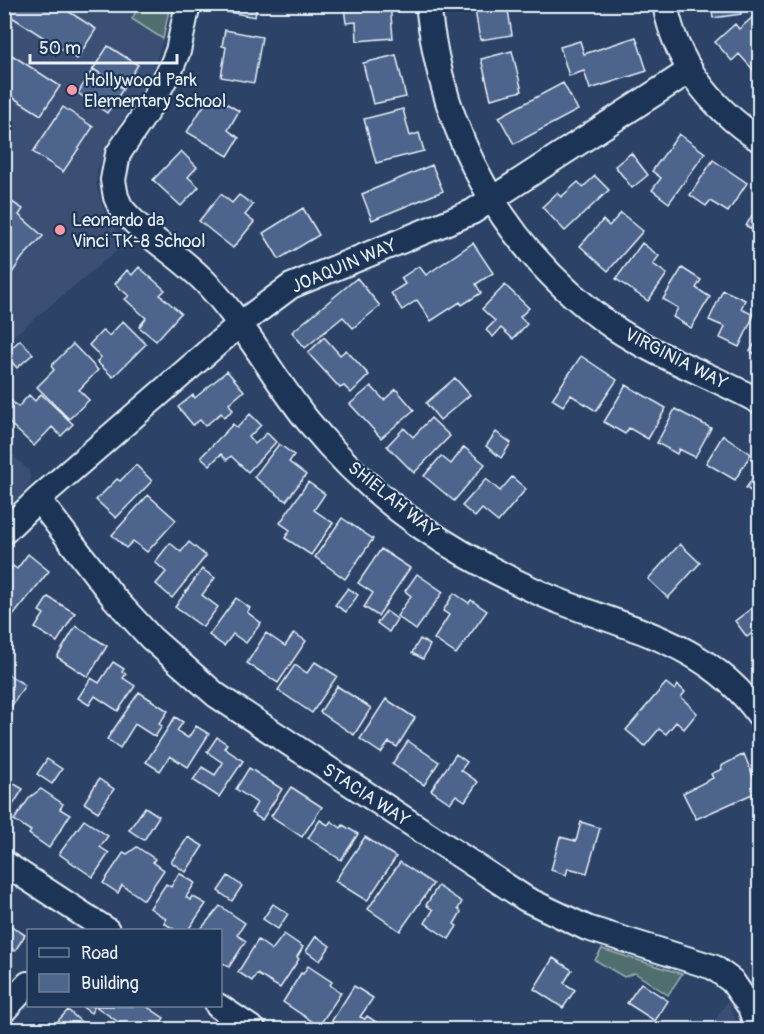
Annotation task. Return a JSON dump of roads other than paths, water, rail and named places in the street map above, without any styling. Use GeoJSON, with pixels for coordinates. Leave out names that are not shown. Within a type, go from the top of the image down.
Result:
{"type":"FeatureCollection","features":[{"type":"Feature","properties":{"kind":"street","name":"SHIELAH WAY"},"geometry":{"type":"LineString","coordinates":[[188,4],[178,51],[147,111],[118,154],[113,180],[116,197],[128,216],[209,285],[240,324],[301,412],[330,446],[372,488],[419,525],[467,557],[544,595],[636,627],[688,651],[735,688],[759,716]]}},
{"type":"Feature","properties":{"kind":"street","name":"VIRGINIA WAY"},"geometry":{"type":"LineString","coordinates":[[428,4],[439,76],[452,119],[466,153],[492,200],[516,236],[546,270],[578,300],[614,327],[652,350],[759,402]]}},
{"type":"Feature","properties":{"kind":"street"},"geometry":{"type":"LineString","coordinates":[[664,4],[677,47],[689,71],[711,101],[736,124],[759,140]]}},
{"type":"Feature","properties":{"kind":"street","name":"JOAQUIN WAY"},"geometry":{"type":"LineString","coordinates":[[4,532],[38,499],[240,324],[283,291],[309,276],[472,212],[689,71]]}},
{"type":"Feature","properties":{"kind":"street","name":"STACIA WAY"},"geometry":{"type":"LineString","coordinates":[[38,499],[114,598],[143,630],[187,672],[216,695],[526,899],[587,928],[713,967],[732,981],[756,1012]]}},
{"type":"Feature","properties":{"kind":"street"},"geometry":{"type":"LineString","coordinates":[[4,863],[75,922],[103,929]]}},
{"type":"Feature","properties":{"kind":"street"},"geometry":{"type":"LineString","coordinates":[[4,1010],[27,985]]}},
{"type":"Feature","properties":{"kind":"street"},"geometry":{"type":"LineString","coordinates":[[221,1007],[254,1029]]}},
{"type":"Feature","properties":{"kind":"place","name":"Hollywood Park Elementary School"},"geometry":{"type":"Point","coordinates":[72,90]}},
{"type":"Feature","properties":{"kind":"place","name":"Leonardo da Vinci TK-8 School"},"geometry":{"type":"Point","coordinates":[60,230]}}]}
